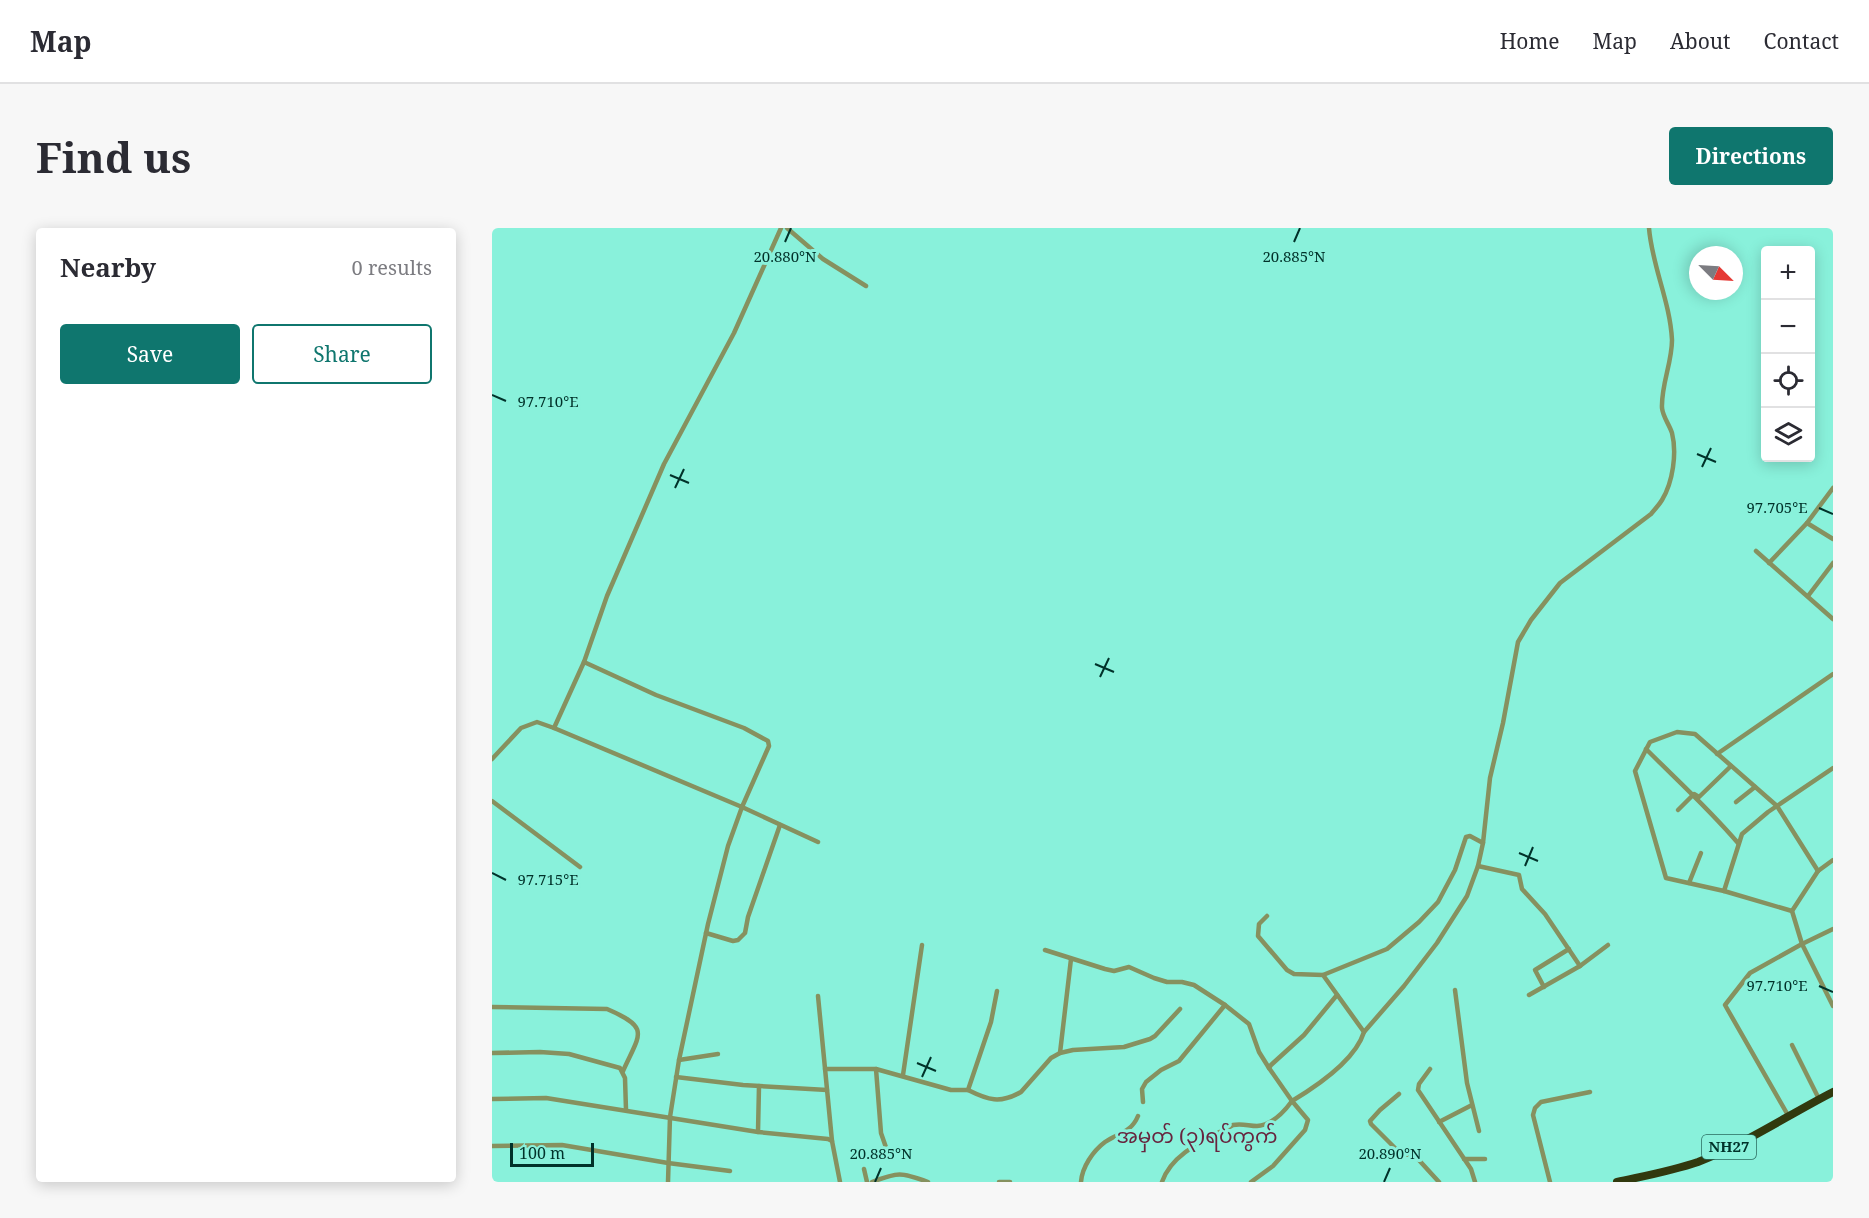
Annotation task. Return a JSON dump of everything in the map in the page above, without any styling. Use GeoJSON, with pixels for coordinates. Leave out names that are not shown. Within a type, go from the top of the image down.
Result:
{"type":"FeatureCollection","features":[{"type":"Feature","properties":{"kind":"highway","name":"NH27"},"geometry":{"type":"LineString","coordinates":[[1617,1182],[1697,1162],[1789,1117],[1833,1092]]}},
{"type":"Feature","properties":{"kind":"street"},"geometry":{"type":"LineString","coordinates":[[554,728],[584,662],[607,596],[664,464],[734,333],[782,228]]}},
{"type":"Feature","properties":{"kind":"street"},"geometry":{"type":"LineString","coordinates":[[787,228],[823,260],[866,286]]}},
{"type":"Feature","properties":{"kind":"street"},"geometry":{"type":"LineString","coordinates":[[1162,1182],[1173,1162],[1185,1152],[1233,1125],[1241,1123],[1258,1126],[1276,1118],[1292,1101],[1322,1082],[1348,1058],[1365,1032],[1437,943],[1467,896],[1478,866],[1483,843],[1490,778],[1518,642],[1531,620],[1560,583],[1651,514],[1662,500],[1670,483],[1674,453],[1672,433],[1663,412],[1662,397],[1672,341],[1665,296],[1650,243],[1649,228]]}},
{"type":"Feature","properties":{"kind":"street"},"geometry":{"type":"LineString","coordinates":[[1769,563],[1807,523],[1833,488]]}},
{"type":"Feature","properties":{"kind":"street"},"geometry":{"type":"LineString","coordinates":[[1807,523],[1833,539]]}},
{"type":"Feature","properties":{"kind":"street"},"geometry":{"type":"LineString","coordinates":[[1756,551],[1833,619]]}},
{"type":"Feature","properties":{"kind":"street"},"geometry":{"type":"LineString","coordinates":[[1808,596],[1833,563]]}},
{"type":"Feature","properties":{"kind":"street"},"geometry":{"type":"LineString","coordinates":[[584,662],[656,695],[744,728],[768,741],[769,746],[742,807],[728,846],[706,933],[676,1077],[670,1117],[668,1182]]}},
{"type":"Feature","properties":{"kind":"street"},"geometry":{"type":"LineString","coordinates":[[1718,754],[1833,674]]}},
{"type":"Feature","properties":{"kind":"street"},"geometry":{"type":"LineString","coordinates":[[492,759],[521,728],[537,722],[742,807],[818,842]]}},
{"type":"Feature","properties":{"kind":"street"},"geometry":{"type":"LineString","coordinates":[[1792,910],[1666,878],[1635,771],[1650,742],[1677,732],[1695,734],[1777,806],[1818,871]]}},
{"type":"Feature","properties":{"kind":"street"},"geometry":{"type":"LineString","coordinates":[[1646,749],[1714,814],[1738,843]]}},
{"type":"Feature","properties":{"kind":"street"},"geometry":{"type":"LineString","coordinates":[[1678,810],[1694,794],[1699,797],[1731,766]]}},
{"type":"Feature","properties":{"kind":"street"},"geometry":{"type":"LineString","coordinates":[[1724,891],[1742,834],[1760,818],[1833,768]]}},
{"type":"Feature","properties":{"kind":"street"},"geometry":{"type":"LineString","coordinates":[[1736,802],[1755,787]]}},
{"type":"Feature","properties":{"kind":"street"},"geometry":{"type":"LineString","coordinates":[[492,801],[580,867]]}},
{"type":"Feature","properties":{"kind":"street"},"geometry":{"type":"LineString","coordinates":[[706,933],[733,942],[745,933],[780,825]]}},
{"type":"Feature","properties":{"kind":"street"},"geometry":{"type":"LineString","coordinates":[[1267,916],[1259,924],[1258,936],[1281,964],[1294,974],[1323,975],[1387,949],[1419,922],[1438,902],[1455,870],[1466,837],[1470,836],[1483,843]]}},
{"type":"Feature","properties":{"kind":"street"},"geometry":{"type":"LineString","coordinates":[[1689,883],[1701,853]]}},
{"type":"Feature","properties":{"kind":"street"},"geometry":{"type":"LineString","coordinates":[[1792,910],[1818,871],[1833,860]]}},
{"type":"Feature","properties":{"kind":"street"},"geometry":{"type":"LineString","coordinates":[[1478,866],[1519,875],[1522,889],[1545,914],[1580,966]]}},
{"type":"Feature","properties":{"kind":"street"},"geometry":{"type":"LineString","coordinates":[[1792,910],[1802,944],[1833,1006]]}},
{"type":"Feature","properties":{"kind":"street"},"geometry":{"type":"LineString","coordinates":[[1789,1117],[1725,1005],[1750,973],[1833,929]]}},
{"type":"Feature","properties":{"kind":"street"},"geometry":{"type":"LineString","coordinates":[[903,1076],[922,945]]}},
{"type":"Feature","properties":{"kind":"street"},"geometry":{"type":"LineString","coordinates":[[1530,995],[1580,966],[1608,945]]}},
{"type":"Feature","properties":{"kind":"street"},"geometry":{"type":"LineString","coordinates":[[1045,950],[1071,960],[1114,971],[1129,967],[1167,982],[1188,983],[1225,1005],[1249,1024],[1259,1052],[1292,1101],[1308,1120],[1305,1130],[1273,1166],[1251,1182]]}},
{"type":"Feature","properties":{"kind":"street"},"geometry":{"type":"LineString","coordinates":[[1544,987],[1535,970],[1569,950]]}},
{"type":"Feature","properties":{"kind":"street"},"geometry":{"type":"LineString","coordinates":[[1060,1053],[1071,960]]}},
{"type":"Feature","properties":{"kind":"street"},"geometry":{"type":"LineString","coordinates":[[1323,975],[1365,1032]]}},
{"type":"Feature","properties":{"kind":"street"},"geometry":{"type":"LineString","coordinates":[[1455,990],[1467,1083],[1479,1131]]}},
{"type":"Feature","properties":{"kind":"street"},"geometry":{"type":"LineString","coordinates":[[968,1090],[992,1022],[997,991]]}},
{"type":"Feature","properties":{"kind":"street"},"geometry":{"type":"LineString","coordinates":[[1269,1068],[1304,1035],[1337,995]]}},
{"type":"Feature","properties":{"kind":"street"},"geometry":{"type":"LineString","coordinates":[[819,996],[832,1141],[840,1182]]}},
{"type":"Feature","properties":{"kind":"street"},"geometry":{"type":"LineString","coordinates":[[1143,1102],[1142,1089],[1146,1082],[1161,1070],[1179,1061],[1225,1005]]}},
{"type":"Feature","properties":{"kind":"street"},"geometry":{"type":"LineString","coordinates":[[492,1007],[607,1008],[624,1016],[636,1024],[638,1031],[637,1039],[623,1071]]}},
{"type":"Feature","properties":{"kind":"street"},"geometry":{"type":"LineString","coordinates":[[825,1069],[876,1069],[951,1090],[968,1090],[986,1099],[997,1100],[1021,1092],[1051,1058],[1060,1053],[1124,1047],[1150,1039],[1180,1009]]}},
{"type":"Feature","properties":{"kind":"street"},"geometry":{"type":"LineString","coordinates":[[1792,1045],[1819,1099]]}},
{"type":"Feature","properties":{"kind":"street"},"geometry":{"type":"LineString","coordinates":[[492,1053],[569,1054],[620,1068],[625,1078],[626,1110]]}},
{"type":"Feature","properties":{"kind":"street"},"geometry":{"type":"LineString","coordinates":[[679,1060],[718,1054]]}},
{"type":"Feature","properties":{"kind":"street"},"geometry":{"type":"LineString","coordinates":[[876,1069],[881,1133],[890,1159]]}},
{"type":"Feature","properties":{"kind":"street"},"geometry":{"type":"LineString","coordinates":[[1430,1070],[1418,1087],[1471,1169],[1475,1182]]}},
{"type":"Feature","properties":{"kind":"street"},"geometry":{"type":"LineString","coordinates":[[676,1077],[759,1086],[827,1090]]}},
{"type":"Feature","properties":{"kind":"street"},"geometry":{"type":"LineString","coordinates":[[758,1132],[759,1086]]}},
{"type":"Feature","properties":{"kind":"street"},"geometry":{"type":"LineString","coordinates":[[1550,1182],[1533,1115],[1535,1108],[1541,1102],[1590,1092]]}},
{"type":"Feature","properties":{"kind":"street"},"geometry":{"type":"LineString","coordinates":[[1399,1095],[1380,1110],[1370,1121],[1371,1124],[1402,1154],[1417,1158],[1439,1182]]}},
{"type":"Feature","properties":{"kind":"street"},"geometry":{"type":"LineString","coordinates":[[492,1100],[546,1098],[758,1132],[832,1141]]}},
{"type":"Feature","properties":{"kind":"street"},"geometry":{"type":"LineString","coordinates":[[1439,1122],[1472,1105]]}},
{"type":"Feature","properties":{"kind":"street"},"geometry":{"type":"LineString","coordinates":[[1081,1182],[1081,1173],[1103,1143],[1130,1129],[1138,1116]]}},
{"type":"Feature","properties":{"kind":"street"},"geometry":{"type":"LineString","coordinates":[[492,1146],[562,1146],[730,1171]]}},
{"type":"Feature","properties":{"kind":"street"},"geometry":{"type":"LineString","coordinates":[[1464,1159],[1485,1159]]}},
{"type":"Feature","properties":{"kind":"street"},"geometry":{"type":"LineString","coordinates":[[864,1169],[867,1182]]}},
{"type":"Feature","properties":{"kind":"street"},"geometry":{"type":"LineString","coordinates":[[872,1182],[893,1174],[903,1173],[928,1182]]}},
{"type":"Feature","properties":{"kind":"street"},"geometry":{"type":"LineString","coordinates":[[999,1182],[1010,1182]]}},
{"type":"Feature","properties":{"kind":"district","name":"အမှတ် (၃)ရပ်ကွက်"},"geometry":{"type":"Point","coordinates":[1197,1136]}}]}
